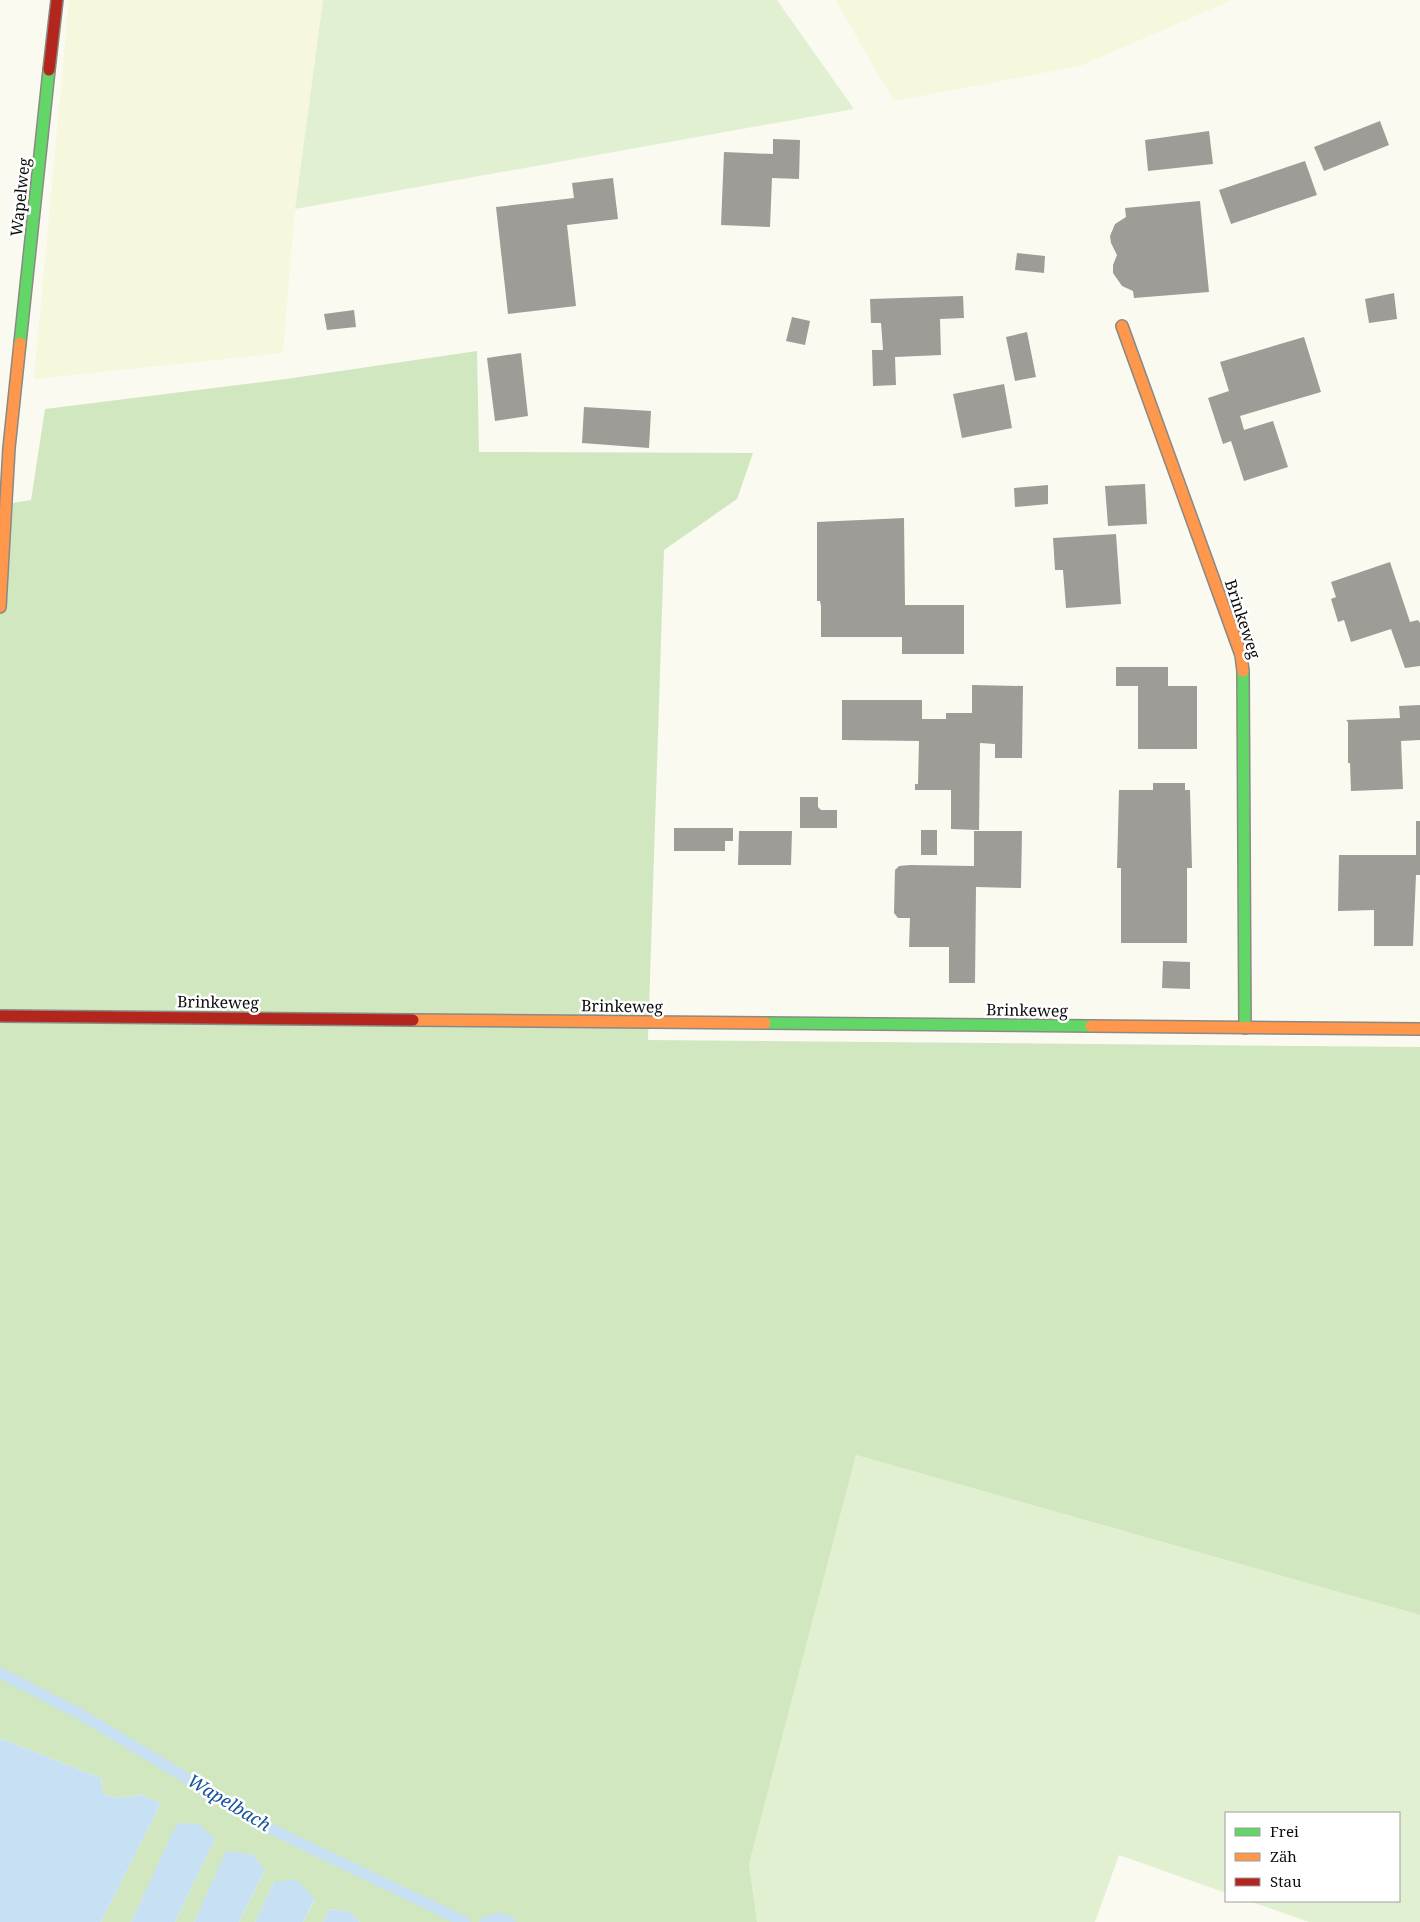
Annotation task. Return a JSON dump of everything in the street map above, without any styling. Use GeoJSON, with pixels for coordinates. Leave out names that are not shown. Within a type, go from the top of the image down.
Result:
{"type":"FeatureCollection","features":[{"type":"Feature","properties":{"kind":"street","name":"Wapelweg"},"geometry":{"type":"LineString","coordinates":[[0,607],[9,448],[57,0]]}},
{"type":"Feature","properties":{"kind":"street","name":"Brinkeweg"},"geometry":{"type":"LineString","coordinates":[[1122,326],[1241,656],[1244,681],[1245,1028]]}},
{"type":"Feature","properties":{"kind":"street","name":"Brinkeweg"},"geometry":{"type":"LineString","coordinates":[[0,1016],[1420,1029]]}},
{"type":"Feature","properties":{"kind":"green space"},"geometry":{"type":"Polygon","coordinates":[[[69,0],[323,0],[295,209],[283,353],[34,379],[69,0]]]}},
{"type":"Feature","properties":{"kind":"green space"},"geometry":{"type":"Polygon","coordinates":[[[323,0],[777,0],[854,109],[295,209],[323,0]]]}},
{"type":"Feature","properties":{"kind":"green space"},"geometry":{"type":"Polygon","coordinates":[[[835,0],[1232,0],[1080,66],[894,101],[835,0]]]}},
{"type":"Feature","properties":{"kind":"green space"},"geometry":{"type":"Polygon","coordinates":[[[477,351],[479,452],[753,453],[737,499],[664,550],[648,1040],[1420,1047],[1420,1615],[856,1455],[749,1864],[757,1922],[360,1922],[348,1911],[329,1909],[323,1922],[303,1922],[315,1900],[274,1882],[255,1922],[239,1922],[265,1870],[227,1851],[194,1922],[175,1922],[215,1839],[178,1823],[131,1922],[101,1922],[161,1803],[142,1795],[115,1798],[103,1794],[101,1778],[0,1738],[0,505],[31,500],[45,409],[286,379],[477,351]]]}},
{"type":"Feature","properties":{"kind":"green space"},"geometry":{"type":"Polygon","coordinates":[[[856,1455],[1420,1615],[1420,1922],[1309,1922],[1252,1902],[1400,1902],[1400,1812],[1225,1812],[1225,1893],[1119,1855],[1095,1922],[757,1922],[749,1864],[856,1455]]]}},
{"type":"Feature","properties":{"kind":"water"},"geometry":{"type":"Polygon","coordinates":[[[0,1738],[101,1778],[103,1794],[115,1798],[142,1795],[161,1803],[101,1922],[0,1922],[0,1738]]]}},
{"type":"Feature","properties":{"kind":"water"},"geometry":{"type":"Polygon","coordinates":[[[177,1823],[199,1824],[215,1839],[175,1922],[131,1922],[177,1823]]]}},
{"type":"Feature","properties":{"kind":"water"},"geometry":{"type":"Polygon","coordinates":[[[226,1851],[252,1854],[265,1870],[239,1922],[194,1922],[226,1851]]]}},
{"type":"Feature","properties":{"kind":"water"},"geometry":{"type":"Polygon","coordinates":[[[296,1879],[315,1899],[303,1922],[255,1922],[274,1882],[296,1879]]]}},
{"type":"Feature","properties":{"kind":"water"},"geometry":{"type":"Polygon","coordinates":[[[329,1909],[348,1911],[360,1922],[323,1922],[329,1909]]]}},
{"type":"Feature","properties":{"kind":"building"},"geometry":{"type":"Polygon","coordinates":[[[1380,121],[1389,145],[1324,171],[1314,147],[1380,121]]]}},
{"type":"Feature","properties":{"kind":"building"},"geometry":{"type":"Polygon","coordinates":[[[1209,131],[1213,164],[1148,171],[1145,140],[1209,131]]]}},
{"type":"Feature","properties":{"kind":"building"},"geometry":{"type":"Polygon","coordinates":[[[773,139],[800,140],[799,179],[772,178],[770,227],[721,225],[724,152],[773,154],[773,139]]]}},
{"type":"Feature","properties":{"kind":"building"},"geometry":{"type":"Polygon","coordinates":[[[1305,161],[1317,195],[1231,224],[1219,190],[1305,161]]]}},
{"type":"Feature","properties":{"kind":"building"},"geometry":{"type":"Polygon","coordinates":[[[613,178],[618,219],[567,225],[576,306],[508,314],[496,207],[574,198],[572,183],[613,178]]]}},
{"type":"Feature","properties":{"kind":"building"},"geometry":{"type":"Polygon","coordinates":[[[1200,201],[1209,292],[1134,298],[1133,291],[1122,286],[1113,273],[1113,265],[1117,255],[1110,236],[1115,224],[1126,217],[1125,208],[1200,201]]]}},
{"type":"Feature","properties":{"kind":"building"},"geometry":{"type":"Polygon","coordinates":[[[1017,253],[1045,256],[1044,273],[1015,270],[1017,253]]]}},
{"type":"Feature","properties":{"kind":"building"},"geometry":{"type":"Polygon","coordinates":[[[1394,293],[1397,319],[1369,323],[1365,299],[1394,293]]]}},
{"type":"Feature","properties":{"kind":"building"},"geometry":{"type":"Polygon","coordinates":[[[963,296],[964,318],[940,319],[941,355],[895,357],[896,385],[873,386],[872,350],[883,350],[881,323],[871,323],[870,299],[963,296]]]}},
{"type":"Feature","properties":{"kind":"building"},"geometry":{"type":"Polygon","coordinates":[[[354,310],[356,327],[327,330],[324,314],[354,310]]]}},
{"type":"Feature","properties":{"kind":"building"},"geometry":{"type":"Polygon","coordinates":[[[792,317],[810,321],[805,345],[786,341],[792,317]]]}},
{"type":"Feature","properties":{"kind":"building"},"geometry":{"type":"Polygon","coordinates":[[[1027,332],[1036,377],[1015,381],[1006,337],[1027,332]]]}},
{"type":"Feature","properties":{"kind":"building"},"geometry":{"type":"Polygon","coordinates":[[[1304,337],[1321,392],[1240,416],[1244,430],[1273,421],[1288,467],[1244,481],[1231,441],[1223,444],[1208,398],[1229,391],[1220,362],[1304,337]]]}},
{"type":"Feature","properties":{"kind":"building"},"geometry":{"type":"Polygon","coordinates":[[[521,353],[528,416],[495,421],[487,358],[521,353]]]}},
{"type":"Feature","properties":{"kind":"building"},"geometry":{"type":"Polygon","coordinates":[[[1004,384],[1012,428],[962,438],[953,394],[1004,384]]]}},
{"type":"Feature","properties":{"kind":"building"},"geometry":{"type":"Polygon","coordinates":[[[584,407],[651,411],[649,448],[582,443],[584,407]]]}},
{"type":"Feature","properties":{"kind":"building"},"geometry":{"type":"Polygon","coordinates":[[[1145,484],[1147,524],[1108,526],[1105,486],[1145,484]]]}},
{"type":"Feature","properties":{"kind":"building"},"geometry":{"type":"Polygon","coordinates":[[[1048,485],[1048,504],[1015,507],[1014,488],[1048,485]]]}},
{"type":"Feature","properties":{"kind":"building"},"geometry":{"type":"Polygon","coordinates":[[[904,518],[905,605],[964,605],[964,654],[902,654],[902,637],[821,637],[821,606],[820,601],[817,601],[817,522],[904,518]]]}},
{"type":"Feature","properties":{"kind":"building"},"geometry":{"type":"Polygon","coordinates":[[[1116,534],[1121,604],[1066,608],[1063,570],[1055,570],[1053,538],[1116,534]]]}},
{"type":"Feature","properties":{"kind":"building"},"geometry":{"type":"Polygon","coordinates":[[[1390,562],[1410,622],[1418,620],[1420,623],[1420,666],[1405,668],[1391,629],[1351,642],[1344,620],[1338,622],[1331,599],[1336,597],[1331,582],[1390,562]]]}},
{"type":"Feature","properties":{"kind":"building"},"geometry":{"type":"Polygon","coordinates":[[[1116,667],[1168,667],[1168,686],[1197,686],[1197,749],[1138,749],[1138,686],[1116,686],[1116,667]]]}},
{"type":"Feature","properties":{"kind":"building"},"geometry":{"type":"Polygon","coordinates":[[[972,685],[1023,686],[1022,758],[995,758],[995,744],[980,743],[979,830],[951,829],[951,790],[915,790],[915,784],[918,784],[919,741],[842,740],[842,700],[922,700],[922,719],[946,719],[946,713],[972,713],[972,685]]]}},
{"type":"Feature","properties":{"kind":"building"},"geometry":{"type":"Polygon","coordinates":[[[1420,705],[1420,740],[1401,741],[1403,789],[1351,791],[1350,763],[1348,763],[1348,722],[1346,720],[1400,718],[1399,706],[1420,705]]]}},
{"type":"Feature","properties":{"kind":"building"},"geometry":{"type":"Polygon","coordinates":[[[1153,783],[1185,783],[1185,790],[1190,790],[1192,868],[1187,868],[1187,943],[1121,943],[1121,868],[1117,868],[1119,790],[1153,790],[1153,783]]]}},
{"type":"Feature","properties":{"kind":"building"},"geometry":{"type":"Polygon","coordinates":[[[800,797],[818,797],[818,807],[821,810],[837,810],[837,828],[800,828],[800,797]]]}},
{"type":"Feature","properties":{"kind":"building"},"geometry":{"type":"Polygon","coordinates":[[[1416,821],[1420,821],[1420,875],[1416,875],[1413,946],[1374,946],[1374,910],[1338,911],[1339,855],[1416,855],[1416,821]]]}},
{"type":"Feature","properties":{"kind":"building"},"geometry":{"type":"Polygon","coordinates":[[[674,828],[733,828],[733,841],[725,841],[725,851],[674,851],[674,828]]]}},
{"type":"Feature","properties":{"kind":"building"},"geometry":{"type":"Polygon","coordinates":[[[921,830],[937,830],[937,855],[921,855],[921,830]]]}},
{"type":"Feature","properties":{"kind":"building"},"geometry":{"type":"Polygon","coordinates":[[[739,831],[792,831],[791,865],[738,865],[739,831]]]}},
{"type":"Feature","properties":{"kind":"building"},"geometry":{"type":"Polygon","coordinates":[[[974,831],[1022,831],[1021,888],[976,887],[975,983],[949,983],[949,947],[909,947],[910,918],[898,918],[894,913],[895,870],[899,866],[910,865],[974,866],[974,831]]]}},
{"type":"Feature","properties":{"kind":"building"},"geometry":{"type":"Polygon","coordinates":[[[1163,961],[1190,962],[1190,989],[1162,988],[1163,961]]]}},
{"type":"Feature","properties":{"kind":"waterway","name":"Wapelbach"},"geometry":{"type":"LineString","coordinates":[[0,1673],[80,1714],[273,1830],[465,1922]]}},
{"type":"Feature","properties":{"kind":"waterway","name":"Wapelbach"},"geometry":{"type":"LineString","coordinates":[[485,1922],[500,1918],[510,1922]]}},
{"type":"Feature","properties":{"kind":"traffic: fast"},"geometry":{"type":"LineString","coordinates":[[20,343],[49,70]]}},
{"type":"Feature","properties":{"kind":"traffic: fast"},"geometry":{"type":"LineString","coordinates":[[1243,671],[1245,1028]]}},
{"type":"Feature","properties":{"kind":"traffic: fast"},"geometry":{"type":"LineString","coordinates":[[765,1023],[1091,1026]]}},
{"type":"Feature","properties":{"kind":"traffic: slow"},"geometry":{"type":"LineString","coordinates":[[1122,326],[1241,655],[1243,671]]}},
{"type":"Feature","properties":{"kind":"traffic: slow"},"geometry":{"type":"LineString","coordinates":[[0,607],[9,448],[20,343]]}},
{"type":"Feature","properties":{"kind":"traffic: slow"},"geometry":{"type":"LineString","coordinates":[[413,1020],[765,1023]]}},
{"type":"Feature","properties":{"kind":"traffic: slow"},"geometry":{"type":"LineString","coordinates":[[1091,1026],[1420,1029]]}},
{"type":"Feature","properties":{"kind":"traffic: jam"},"geometry":{"type":"LineString","coordinates":[[49,70],[57,0]]}},
{"type":"Feature","properties":{"kind":"traffic: jam"},"geometry":{"type":"LineString","coordinates":[[0,1016],[413,1020]]}}]}
